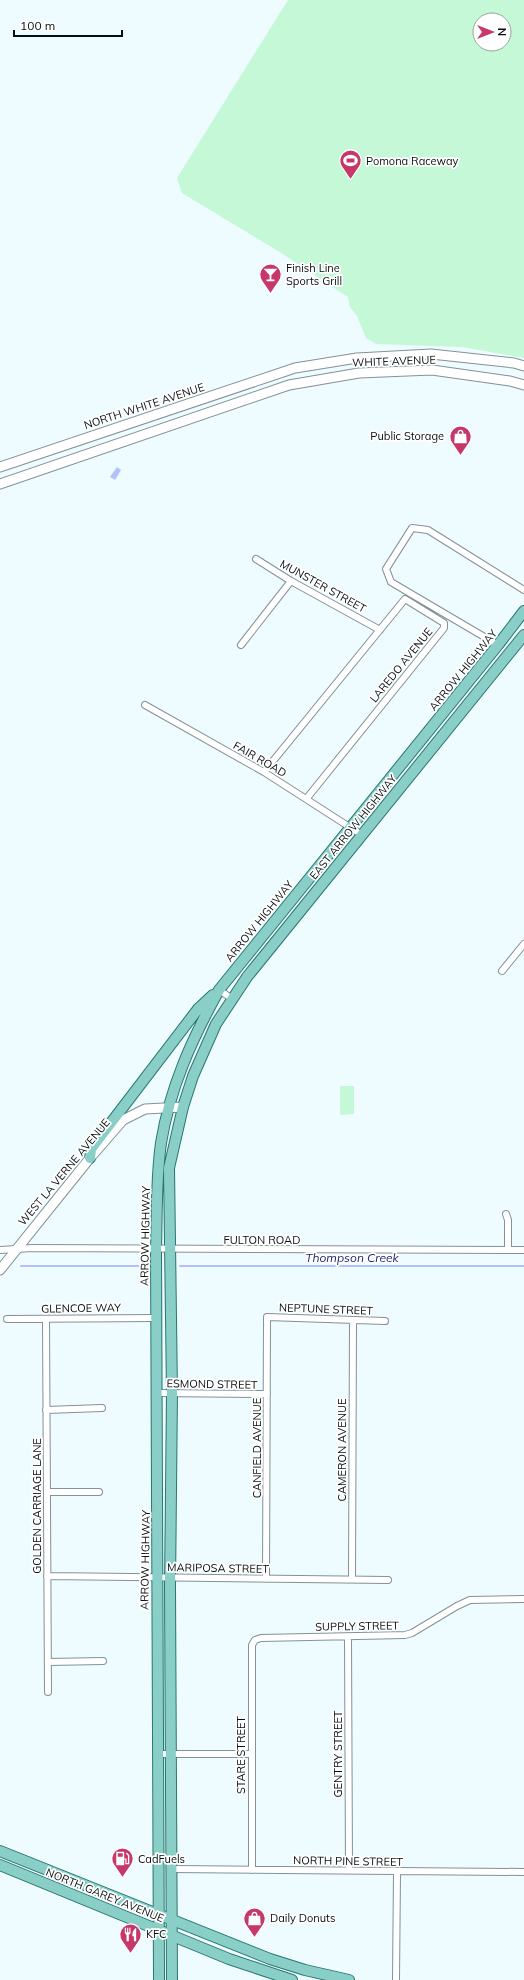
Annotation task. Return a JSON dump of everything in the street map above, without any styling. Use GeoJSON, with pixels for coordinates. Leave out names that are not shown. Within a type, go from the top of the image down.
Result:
{"type":"FeatureCollection","features":[{"type":"Feature","properties":{"kind":"main road","name":"WHITE AVENUE"},"geometry":{"type":"LineString","coordinates":[[295,368],[357,358],[431,354],[514,363],[524,366]]}},
{"type":"Feature","properties":{"kind":"main road","name":"NORTH WHITE AVENUE"},"geometry":{"type":"LineString","coordinates":[[0,467],[295,368]]}},
{"type":"Feature","properties":{"kind":"main road","name":"WHITE AVENUE"},"geometry":{"type":"LineString","coordinates":[[0,484],[289,385],[359,373],[432,370],[510,381],[524,385]]}},
{"type":"Feature","properties":{"kind":"main road","name":"ARROW HIGHWAY"},"geometry":{"type":"LineString","coordinates":[[159,1980],[159,1754],[156,1592],[158,1576],[158,1393],[156,1249],[158,1169],[169,1107],[188,1050],[219,990],[524,611]]}},
{"type":"Feature","properties":{"kind":"main road","name":"EAST ARROW HIGHWAY"},"geometry":{"type":"LineString","coordinates":[[183,1107],[205,1045],[232,998],[265,953],[524,635]]}},
{"type":"Feature","properties":{"kind":"main road"},"geometry":{"type":"LineString","coordinates":[[90,1158],[90,1148],[198,1009],[219,990]]}},
{"type":"Feature","properties":{"kind":"main road"},"geometry":{"type":"LineString","coordinates":[[172,1980],[172,1393],[170,1168],[183,1107]]}},
{"type":"Feature","properties":{"kind":"main road","name":"WEST LA VERNE AVENUE"},"geometry":{"type":"LineString","coordinates":[[0,1270],[90,1158],[123,1120],[144,1109],[183,1107]]}},
{"type":"Feature","properties":{"kind":"main road","name":"NORTH GAREY AVENUE"},"geometry":{"type":"LineString","coordinates":[[0,1851],[5,1856],[65,1877],[270,1959],[305,1970],[349,1980]]}},
{"type":"Feature","properties":{"kind":"main road","name":"NORTH GAREY AVENUE"},"geometry":{"type":"LineString","coordinates":[[0,1865],[245,1965],[292,1980]]}},
{"type":"Feature","properties":{"kind":"main road"},"geometry":{"type":"LineString","coordinates":[[16,1872],[29,1868],[47,1876],[65,1877]]}},
{"type":"Feature","properties":{"kind":"street"},"geometry":{"type":"LineString","coordinates":[[498,645],[391,582],[386,569],[412,528],[428,530],[524,590]]}},
{"type":"Feature","properties":{"kind":"street","name":"MUNSTER STREET"},"geometry":{"type":"LineString","coordinates":[[256,559],[291,581],[380,630]]}},
{"type":"Feature","properties":{"kind":"street"},"geometry":{"type":"LineString","coordinates":[[241,645],[291,581]]}},
{"type":"Feature","properties":{"kind":"street","name":"LAREDO AVENUE"},"geometry":{"type":"LineString","coordinates":[[264,772],[405,599],[444,623],[444,628],[307,798]]}},
{"type":"Feature","properties":{"kind":"street","name":"FAIR ROAD"},"geometry":{"type":"LineString","coordinates":[[145,705],[264,772],[307,798],[362,835]]}},
{"type":"Feature","properties":{"kind":"street"},"geometry":{"type":"LineString","coordinates":[[502,971],[524,944]]}},
{"type":"Feature","properties":{"kind":"street"},"geometry":{"type":"LineString","coordinates":[[219,990],[232,998]]}},
{"type":"Feature","properties":{"kind":"street"},"geometry":{"type":"LineString","coordinates":[[506,1214],[508,1220],[508,1250]]}},
{"type":"Feature","properties":{"kind":"street","name":"FULTON ROAD"},"geometry":{"type":"LineString","coordinates":[[0,1250],[524,1250]]}},
{"type":"Feature","properties":{"kind":"street","name":"NEPTUNE STREET"},"geometry":{"type":"LineString","coordinates":[[267,1317],[385,1322]]}},
{"type":"Feature","properties":{"kind":"street","name":"CANFIELD AVENUE"},"geometry":{"type":"LineString","coordinates":[[266,1578],[267,1317]]}},
{"type":"Feature","properties":{"kind":"street","name":"GLENCOE WAY"},"geometry":{"type":"LineString","coordinates":[[7,1319],[156,1318]]}},
{"type":"Feature","properties":{"kind":"street","name":"GOLDEN CARRIAGE LANE"},"geometry":{"type":"LineString","coordinates":[[46,1319],[48,1692]]}},
{"type":"Feature","properties":{"kind":"street","name":"CAMERON AVENUE"},"geometry":{"type":"LineString","coordinates":[[352,1579],[353,1321]]}},
{"type":"Feature","properties":{"kind":"street","name":"ESMOND STREET"},"geometry":{"type":"LineString","coordinates":[[158,1393],[267,1394]]}},
{"type":"Feature","properties":{"kind":"street"},"geometry":{"type":"LineString","coordinates":[[46,1410],[102,1408]]}},
{"type":"Feature","properties":{"kind":"street"},"geometry":{"type":"LineString","coordinates":[[47,1492],[99,1492]]}},
{"type":"Feature","properties":{"kind":"street","name":"MARIPOSA STREET"},"geometry":{"type":"LineString","coordinates":[[48,1576],[158,1576],[388,1580]]}},
{"type":"Feature","properties":{"kind":"street","name":"SUPPLY STREET"},"geometry":{"type":"LineString","coordinates":[[255,1640],[261,1638],[405,1635],[412,1633],[464,1602],[477,1599],[524,1599]]}},
{"type":"Feature","properties":{"kind":"street","name":"GENTRY STREET"},"geometry":{"type":"LineString","coordinates":[[348,1637],[349,1870]]}},
{"type":"Feature","properties":{"kind":"street","name":"STARE STREET"},"geometry":{"type":"LineString","coordinates":[[252,1870],[252,1645],[255,1640]]}},
{"type":"Feature","properties":{"kind":"street"},"geometry":{"type":"LineString","coordinates":[[48,1662],[103,1661]]}},
{"type":"Feature","properties":{"kind":"street"},"geometry":{"type":"LineString","coordinates":[[159,1754],[251,1754]]}},
{"type":"Feature","properties":{"kind":"street","name":"NORTH PINE STREET"},"geometry":{"type":"LineString","coordinates":[[172,1869],[524,1872]]}},
{"type":"Feature","properties":{"kind":"street"},"geometry":{"type":"LineString","coordinates":[[396,1980],[397,1872]]}},
{"type":"Feature","properties":{"kind":"green space","name":"Pomona Raceway"},"geometry":{"type":"Polygon","coordinates":[[[288,0],[524,0],[524,358],[462,347],[376,344],[366,338],[357,316],[350,307],[348,297],[278,251],[182,193],[177,178],[288,0]]]}},
{"type":"Feature","properties":{"kind":"green space"},"geometry":{"type":"Polygon","coordinates":[[[340,1086],[354,1086],[354,1114],[340,1115],[340,1086]]]}},
{"type":"Feature","properties":{"kind":"water"},"geometry":{"type":"Polygon","coordinates":[[[117,467],[121,470],[115,480],[110,477],[117,467]]]}},
{"type":"Feature","properties":{"kind":"waterway","name":"Thompson Creek"},"geometry":{"type":"LineString","coordinates":[[21,1266],[147,1266]]}},
{"type":"Feature","properties":{"kind":"waterway","name":"Thompson Creek"},"geometry":{"type":"LineString","coordinates":[[180,1266],[524,1266]]}},
{"type":"Feature","properties":{"kind":"place","name":"Pomona Raceway"},"geometry":{"type":"Point","coordinates":[351,180]}},
{"type":"Feature","properties":{"kind":"place","name":"Finish Line Sports Grill"},"geometry":{"type":"Point","coordinates":[270,294]}},
{"type":"Feature","properties":{"kind":"place","name":"Public Storage"},"geometry":{"type":"Point","coordinates":[460,456]}},
{"type":"Feature","properties":{"kind":"place","name":"CadFuels"},"geometry":{"type":"Point","coordinates":[123,1878]}},
{"type":"Feature","properties":{"kind":"place","name":"Daily Donuts"},"geometry":{"type":"Point","coordinates":[254,1938]}},
{"type":"Feature","properties":{"kind":"place","name":"KFC"},"geometry":{"type":"Point","coordinates":[131,1954]}}]}
